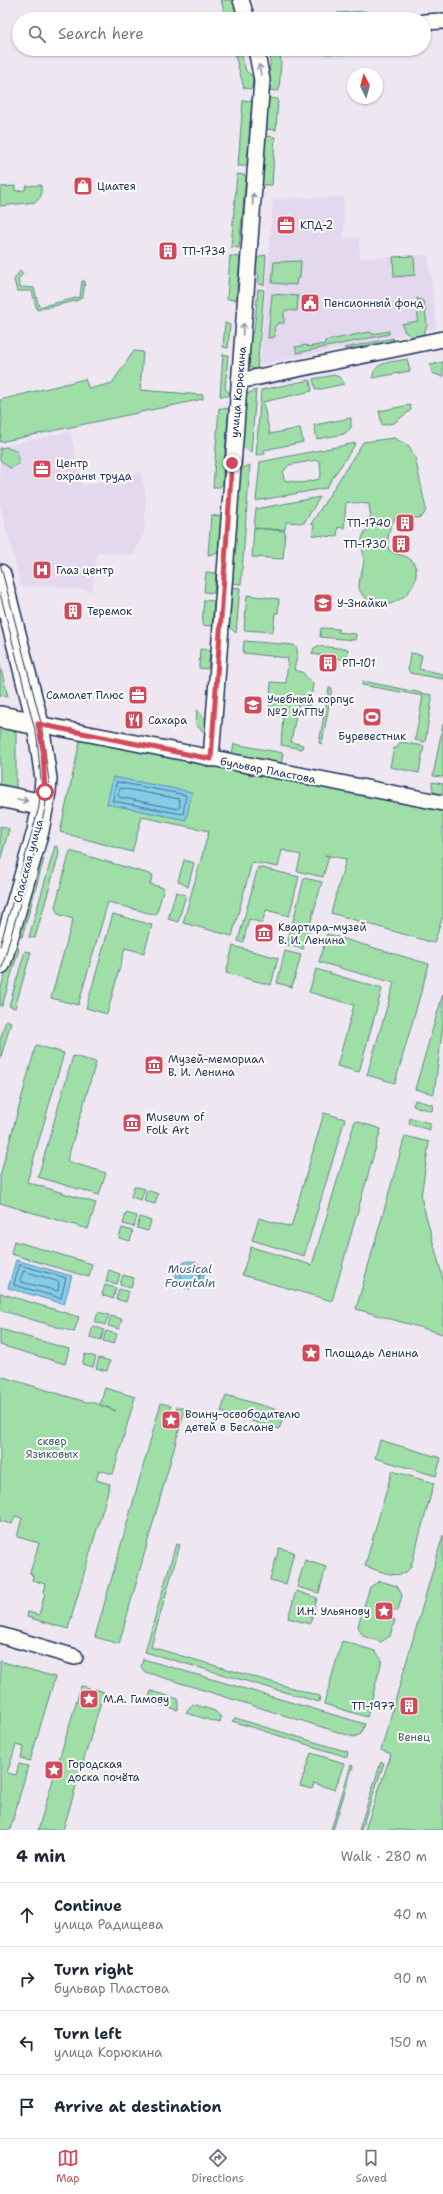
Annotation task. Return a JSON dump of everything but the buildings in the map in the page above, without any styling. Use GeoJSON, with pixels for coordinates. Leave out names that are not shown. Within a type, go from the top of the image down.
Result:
{"type":"FeatureCollection","features":[{"type":"Feature","properties":{"kind":"street"},"geometry":{"type":"LineString","coordinates":[[241,0],[245,12]]}},
{"type":"Feature","properties":{"kind":"street"},"geometry":{"type":"LineString","coordinates":[[431,22],[443,21]]}},
{"type":"Feature","properties":{"kind":"street","name":"улица Корюкина"},"geometry":{"type":"LineString","coordinates":[[211,759],[262,80],[257,56]]}},
{"type":"Feature","properties":{"kind":"street"},"geometry":{"type":"LineString","coordinates":[[239,381],[443,339]]}},
{"type":"Feature","properties":{"kind":"street","name":"Спасская улица"},"geometry":{"type":"LineString","coordinates":[[0,575],[38,724],[46,779],[43,805],[0,963]]}},
{"type":"Feature","properties":{"kind":"street","name":"бульвар Пластова"},"geometry":{"type":"LineString","coordinates":[[0,717],[443,803]]}},
{"type":"Feature","properties":{"kind":"street"},"geometry":{"type":"LineString","coordinates":[[0,796],[43,805]]}},
{"type":"Feature","properties":{"kind":"street"},"geometry":{"type":"LineString","coordinates":[[0,1635],[75,1657]]}},
{"type":"Feature","properties":{"kind":"shaded area"},"geometry":{"type":"Polygon","coordinates":[[[343,197],[344,238],[359,238],[360,258],[428,255],[437,328],[260,365],[273,199],[343,197]]]}},
{"type":"Feature","properties":{"kind":"shaded area"},"geometry":{"type":"Polygon","coordinates":[[[70,431],[82,486],[141,472],[146,498],[144,534],[136,547],[135,555],[97,552],[92,591],[46,585],[21,587],[0,504],[0,447],[70,431]]]}},
{"type":"Feature","properties":{"kind":"green space"},"geometry":{"type":"Polygon","coordinates":[[[221,0],[235,0],[238,12],[224,12],[221,0]]]}},
{"type":"Feature","properties":{"kind":"green space"},"geometry":{"type":"Polygon","coordinates":[[[235,56],[242,56],[246,71],[253,77],[252,89],[244,88],[235,56]]]}},
{"type":"Feature","properties":{"kind":"green space"},"geometry":{"type":"Polygon","coordinates":[[[270,56],[280,56],[279,91],[268,90],[270,56]]]}},
{"type":"Feature","properties":{"kind":"green space"},"geometry":{"type":"Polygon","coordinates":[[[267,98],[278,99],[276,130],[265,129],[267,98]]]}},
{"type":"Feature","properties":{"kind":"green space"},"geometry":{"type":"Polygon","coordinates":[[[243,100],[252,101],[247,166],[238,166],[243,100]]]}},
{"type":"Feature","properties":{"kind":"green space"},"geometry":{"type":"Polygon","coordinates":[[[264,136],[275,137],[272,185],[260,185],[264,136]]]}},
{"type":"Feature","properties":{"kind":"green space"},"geometry":{"type":"Polygon","coordinates":[[[237,174],[244,175],[246,177],[239,248],[231,247],[237,174]]]}},
{"type":"Feature","properties":{"kind":"green space"},"geometry":{"type":"Polygon","coordinates":[[[41,185],[41,196],[36,202],[0,206],[0,187],[15,186],[15,191],[25,190],[26,186],[41,185]]]}},
{"type":"Feature","properties":{"kind":"green space"},"geometry":{"type":"Polygon","coordinates":[[[266,255],[264,285],[258,284],[259,275],[254,269],[255,263],[259,257],[266,255]]]}},
{"type":"Feature","properties":{"kind":"green space"},"geometry":{"type":"Polygon","coordinates":[[[230,256],[240,257],[236,300],[227,299],[230,256]]]}},
{"type":"Feature","properties":{"kind":"green space"},"geometry":{"type":"Polygon","coordinates":[[[414,256],[415,275],[394,277],[393,257],[414,256]]]}},
{"type":"Feature","properties":{"kind":"green space"},"geometry":{"type":"Polygon","coordinates":[[[301,261],[300,278],[297,278],[296,285],[272,283],[274,262],[301,261]]]}},
{"type":"Feature","properties":{"kind":"green space"},"geometry":{"type":"Polygon","coordinates":[[[20,271],[23,273],[18,280],[20,287],[34,288],[39,307],[80,297],[82,281],[85,281],[83,296],[79,300],[37,310],[32,291],[17,291],[14,280],[20,271]]]}},
{"type":"Feature","properties":{"kind":"green space"},"geometry":{"type":"Polygon","coordinates":[[[258,289],[264,290],[257,370],[250,367],[248,361],[249,336],[254,331],[258,289]]]}},
{"type":"Feature","properties":{"kind":"green space"},"geometry":{"type":"Polygon","coordinates":[[[272,294],[298,296],[297,311],[286,310],[284,312],[284,323],[278,323],[274,328],[275,337],[268,338],[272,294]]]}},
{"type":"Feature","properties":{"kind":"green space"},"geometry":{"type":"Polygon","coordinates":[[[417,298],[424,302],[427,325],[423,335],[415,338],[405,332],[402,324],[418,321],[417,298]]]}},
{"type":"Feature","properties":{"kind":"green space"},"geometry":{"type":"Polygon","coordinates":[[[225,323],[230,325],[228,348],[223,347],[225,323]]]}},
{"type":"Feature","properties":{"kind":"green space"},"geometry":{"type":"Polygon","coordinates":[[[389,331],[389,334],[297,353],[295,347],[307,345],[308,347],[325,344],[325,341],[369,332],[373,334],[389,331]]]}},
{"type":"Feature","properties":{"kind":"green space"},"geometry":{"type":"Polygon","coordinates":[[[394,338],[391,343],[351,352],[344,348],[394,338]]]}},
{"type":"Feature","properties":{"kind":"green space"},"geometry":{"type":"Polygon","coordinates":[[[134,351],[143,352],[140,390],[203,395],[203,399],[0,442],[2,418],[0,400],[85,379],[89,389],[112,383],[134,351]]]}},
{"type":"Feature","properties":{"kind":"green space"},"geometry":{"type":"Polygon","coordinates":[[[223,354],[228,355],[225,389],[230,393],[230,396],[220,396],[223,354]]]}},
{"type":"Feature","properties":{"kind":"green space"},"geometry":{"type":"Polygon","coordinates":[[[407,359],[410,371],[373,378],[376,368],[380,365],[407,359]]]}},
{"type":"Feature","properties":{"kind":"green space"},"geometry":{"type":"Polygon","coordinates":[[[443,362],[443,377],[432,373],[430,365],[443,362]]]}},
{"type":"Feature","properties":{"kind":"green space"},"geometry":{"type":"Polygon","coordinates":[[[334,375],[341,378],[344,384],[316,390],[313,379],[334,375]]]}},
{"type":"Feature","properties":{"kind":"green space"},"geometry":{"type":"Polygon","coordinates":[[[310,380],[312,391],[263,402],[270,434],[300,428],[303,442],[264,450],[265,454],[256,455],[261,390],[310,380]]]}},
{"type":"Feature","properties":{"kind":"green space"},"geometry":{"type":"Polygon","coordinates":[[[256,390],[251,453],[242,446],[245,397],[247,394],[256,390]]]}},
{"type":"Feature","properties":{"kind":"green space"},"geometry":{"type":"Polygon","coordinates":[[[410,405],[411,410],[394,423],[382,425],[379,411],[410,405]]]}},
{"type":"Feature","properties":{"kind":"green space"},"geometry":{"type":"Polygon","coordinates":[[[219,408],[229,409],[222,485],[220,487],[213,487],[219,408]]]}},
{"type":"Feature","properties":{"kind":"green space"},"geometry":{"type":"Polygon","coordinates":[[[351,418],[351,428],[344,434],[317,439],[314,425],[351,418]]]}},
{"type":"Feature","properties":{"kind":"green space"},"geometry":{"type":"Polygon","coordinates":[[[394,438],[409,446],[415,457],[426,509],[424,514],[418,518],[398,517],[390,527],[388,537],[389,550],[411,559],[416,570],[416,578],[407,593],[400,599],[383,605],[367,599],[362,594],[359,585],[364,560],[362,539],[371,520],[369,504],[346,502],[344,528],[338,527],[337,537],[312,535],[314,525],[311,524],[363,442],[394,438]]]}},
{"type":"Feature","properties":{"kind":"green space"},"geometry":{"type":"Polygon","coordinates":[[[356,443],[326,488],[256,501],[260,462],[356,443]],[[317,460],[289,465],[283,472],[284,480],[302,483],[319,479],[321,475],[320,462],[317,460]]]}},
{"type":"Feature","properties":{"kind":"green space"},"geometry":{"type":"Polygon","coordinates":[[[6,447],[18,453],[19,464],[10,468],[0,460],[0,448],[6,447]]]}},
{"type":"Feature","properties":{"kind":"green space"},"geometry":{"type":"Polygon","coordinates":[[[250,465],[241,584],[229,583],[239,470],[250,465]]]}},
{"type":"Feature","properties":{"kind":"green space"},"geometry":{"type":"Polygon","coordinates":[[[320,497],[304,523],[286,522],[285,530],[254,528],[256,509],[320,497]]]}},
{"type":"Feature","properties":{"kind":"green space"},"geometry":{"type":"Polygon","coordinates":[[[211,515],[221,516],[218,553],[208,555],[211,515]]]}},
{"type":"Feature","properties":{"kind":"green space"},"geometry":{"type":"Polygon","coordinates":[[[254,528],[285,531],[283,559],[252,557],[254,528]]]}},
{"type":"Feature","properties":{"kind":"green space"},"geometry":{"type":"Polygon","coordinates":[[[206,572],[216,573],[214,593],[204,592],[206,572]]]}},
{"type":"Feature","properties":{"kind":"green space"},"geometry":{"type":"Polygon","coordinates":[[[229,587],[240,588],[236,633],[227,625],[229,587]]]}},
{"type":"Feature","properties":{"kind":"green space"},"geometry":{"type":"Polygon","coordinates":[[[247,595],[279,599],[278,613],[275,613],[273,632],[244,630],[247,595]]]}},
{"type":"Feature","properties":{"kind":"green space"},"geometry":{"type":"Polygon","coordinates":[[[204,600],[214,601],[212,626],[202,625],[204,600]]]}},
{"type":"Feature","properties":{"kind":"green space"},"geometry":{"type":"Polygon","coordinates":[[[321,628],[339,629],[338,632],[356,634],[355,640],[320,637],[321,628]]]}},
{"type":"Feature","properties":{"kind":"green space"},"geometry":{"type":"Polygon","coordinates":[[[244,641],[294,645],[296,647],[297,656],[294,670],[302,672],[313,684],[310,706],[298,704],[291,742],[303,745],[302,749],[281,745],[283,716],[269,714],[271,682],[286,683],[288,658],[243,653],[244,641]]]}},
{"type":"Feature","properties":{"kind":"green space"},"geometry":{"type":"Polygon","coordinates":[[[318,646],[348,649],[346,660],[312,654],[314,648],[318,646]]]}},
{"type":"Feature","properties":{"kind":"green space"},"geometry":{"type":"Polygon","coordinates":[[[200,649],[210,650],[208,669],[199,668],[200,649]]]}},
{"type":"Feature","properties":{"kind":"green space"},"geometry":{"type":"Polygon","coordinates":[[[410,653],[422,655],[419,669],[443,674],[443,679],[410,673],[408,669],[410,653]]]}},
{"type":"Feature","properties":{"kind":"green space"},"geometry":{"type":"Polygon","coordinates":[[[0,666],[8,696],[0,695],[0,666]]]}},
{"type":"Feature","properties":{"kind":"green space"},"geometry":{"type":"Polygon","coordinates":[[[363,681],[431,695],[432,699],[425,742],[415,740],[423,696],[362,685],[363,681]]]}},
{"type":"Feature","properties":{"kind":"green space"},"geometry":{"type":"Polygon","coordinates":[[[329,688],[332,688],[322,744],[319,743],[329,688]]]}},
{"type":"Feature","properties":{"kind":"green space"},"geometry":{"type":"Polygon","coordinates":[[[197,710],[206,720],[205,733],[196,725],[197,710]]]}},
{"type":"Feature","properties":{"kind":"green space"},"geometry":{"type":"Polygon","coordinates":[[[443,724],[443,777],[433,776],[443,724]]]}},
{"type":"Feature","properties":{"kind":"green space"},"geometry":{"type":"Polygon","coordinates":[[[0,728],[16,731],[16,791],[0,788],[0,728]]]}},
{"type":"Feature","properties":{"kind":"green space"},"geometry":{"type":"Polygon","coordinates":[[[81,737],[443,809],[443,916],[434,943],[331,913],[346,859],[325,855],[329,856],[323,877],[297,871],[301,855],[282,850],[278,867],[252,862],[232,936],[183,923],[209,831],[142,817],[132,852],[60,832],[81,737]]]}},
{"type":"Feature","properties":{"kind":"green space"},"geometry":{"type":"Polygon","coordinates":[[[400,742],[424,746],[419,773],[390,767],[394,748],[397,748],[400,742]]]}},
{"type":"Feature","properties":{"kind":"green space"},"geometry":{"type":"Polygon","coordinates":[[[234,744],[283,753],[281,764],[232,755],[234,744]]]}},
{"type":"Feature","properties":{"kind":"green space"},"geometry":{"type":"Polygon","coordinates":[[[432,782],[443,784],[443,795],[433,792],[432,782]]]}},
{"type":"Feature","properties":{"kind":"green space"},"geometry":{"type":"Polygon","coordinates":[[[0,826],[9,829],[0,861],[0,826]]]}},
{"type":"Feature","properties":{"kind":"green space"},"geometry":{"type":"Polygon","coordinates":[[[55,846],[58,847],[59,854],[35,938],[29,937],[55,846]]]}},
{"type":"Feature","properties":{"kind":"green space"},"geometry":{"type":"Polygon","coordinates":[[[70,851],[153,875],[150,884],[164,888],[156,915],[108,902],[78,1005],[51,998],[73,919],[58,914],[55,907],[70,851]]]}},
{"type":"Feature","properties":{"kind":"green space"},"geometry":{"type":"Polygon","coordinates":[[[39,858],[44,859],[22,937],[16,936],[39,858]]]}},
{"type":"Feature","properties":{"kind":"green space"},"geometry":{"type":"Polygon","coordinates":[[[184,860],[194,863],[188,887],[178,881],[184,860]]]}},
{"type":"Feature","properties":{"kind":"green space"},"geometry":{"type":"Polygon","coordinates":[[[258,867],[299,877],[289,916],[266,910],[262,923],[249,919],[243,943],[238,941],[258,867]]]}},
{"type":"Feature","properties":{"kind":"green space"},"geometry":{"type":"Polygon","coordinates":[[[304,878],[322,882],[303,949],[287,945],[304,878]]]}},
{"type":"Feature","properties":{"kind":"green space"},"geometry":{"type":"Polygon","coordinates":[[[176,892],[186,895],[178,922],[168,919],[176,892]]]}},
{"type":"Feature","properties":{"kind":"green space"},"geometry":{"type":"Polygon","coordinates":[[[113,914],[152,925],[144,953],[125,948],[107,1014],[86,1008],[113,914]]]}},
{"type":"Feature","properties":{"kind":"green space"},"geometry":{"type":"Polygon","coordinates":[[[327,934],[429,964],[395,1083],[367,1075],[394,983],[319,962],[327,934]]]}},
{"type":"Feature","properties":{"kind":"green space"},"geometry":{"type":"Polygon","coordinates":[[[233,946],[278,958],[271,985],[226,973],[233,946]]]}},
{"type":"Feature","properties":{"kind":"green space"},"geometry":{"type":"Polygon","coordinates":[[[13,947],[19,949],[2,1006],[0,1006],[0,991],[13,947]]]}},
{"type":"Feature","properties":{"kind":"green space"},"geometry":{"type":"Polygon","coordinates":[[[25,951],[31,952],[15,1008],[9,1006],[25,951]]]}},
{"type":"Feature","properties":{"kind":"green space"},"geometry":{"type":"Polygon","coordinates":[[[285,951],[301,955],[292,987],[277,983],[285,951]]]}},
{"type":"Feature","properties":{"kind":"green space"},"geometry":{"type":"Polygon","coordinates":[[[316,969],[382,989],[359,1072],[337,1066],[354,1005],[309,992],[316,969]]]}},
{"type":"Feature","properties":{"kind":"green space"},"geometry":{"type":"Polygon","coordinates":[[[443,994],[443,1025],[434,1094],[415,1089],[443,994]]]}},
{"type":"Feature","properties":{"kind":"green space"},"geometry":{"type":"Polygon","coordinates":[[[6,1020],[11,1022],[0,1060],[0,1041],[6,1020]]]}},
{"type":"Feature","properties":{"kind":"green space"},"geometry":{"type":"Polygon","coordinates":[[[36,1045],[64,1053],[27,1182],[96,1203],[88,1229],[0,1203],[0,1176],[36,1045]]]}},
{"type":"Feature","properties":{"kind":"green space"},"geometry":{"type":"Polygon","coordinates":[[[73,1056],[96,1062],[67,1161],[106,1173],[99,1195],[38,1177],[73,1056]]]}},
{"type":"Feature","properties":{"kind":"green space"},"geometry":{"type":"Polygon","coordinates":[[[415,1100],[433,1105],[432,1111],[413,1106],[415,1100]]]}},
{"type":"Feature","properties":{"kind":"green space"},"geometry":{"type":"Polygon","coordinates":[[[324,1113],[345,1119],[304,1256],[252,1240],[259,1218],[291,1227],[324,1113]]]}},
{"type":"Feature","properties":{"kind":"green space"},"geometry":{"type":"Polygon","coordinates":[[[410,1118],[430,1123],[430,1130],[409,1124],[410,1118]]]}},
{"type":"Feature","properties":{"kind":"green space"},"geometry":{"type":"Polygon","coordinates":[[[355,1121],[381,1129],[332,1301],[242,1275],[251,1247],[312,1265],[355,1121]]]}},
{"type":"Feature","properties":{"kind":"green space"},"geometry":{"type":"Polygon","coordinates":[[[405,1136],[429,1142],[421,1197],[443,1279],[443,1334],[356,1309],[405,1136]]]}},
{"type":"Feature","properties":{"kind":"green space"},"geometry":{"type":"Polygon","coordinates":[[[134,1186],[145,1189],[141,1200],[131,1197],[134,1186]]]}},
{"type":"Feature","properties":{"kind":"green space"},"geometry":{"type":"Polygon","coordinates":[[[147,1190],[158,1194],[155,1204],[144,1201],[147,1190]]]}},
{"type":"Feature","properties":{"kind":"green space"},"geometry":{"type":"Polygon","coordinates":[[[126,1213],[137,1216],[134,1227],[123,1224],[126,1213]]]}},
{"type":"Feature","properties":{"kind":"green space"},"geometry":{"type":"Polygon","coordinates":[[[140,1217],[151,1221],[148,1231],[137,1228],[140,1217]]]}},
{"type":"Feature","properties":{"kind":"green space"},"geometry":{"type":"Polygon","coordinates":[[[122,1228],[133,1231],[130,1241],[119,1238],[122,1228]]]}},
{"type":"Feature","properties":{"kind":"green space"},"geometry":{"type":"Polygon","coordinates":[[[14,1241],[92,1264],[89,1277],[11,1254],[14,1241]]]}},
{"type":"Feature","properties":{"kind":"green space"},"geometry":{"type":"Polygon","coordinates":[[[109,1270],[120,1274],[117,1284],[106,1281],[109,1270]]]}},
{"type":"Feature","properties":{"kind":"green space"},"geometry":{"type":"Polygon","coordinates":[[[123,1275],[134,1278],[131,1288],[120,1285],[123,1275]]]}},
{"type":"Feature","properties":{"kind":"green space"},"geometry":{"type":"Polygon","coordinates":[[[105,1285],[116,1288],[113,1299],[102,1295],[105,1285]]]}},
{"type":"Feature","properties":{"kind":"green space"},"geometry":{"type":"Polygon","coordinates":[[[119,1289],[129,1292],[126,1302],[116,1299],[119,1289]]]}},
{"type":"Feature","properties":{"kind":"green space"},"geometry":{"type":"Polygon","coordinates":[[[0,1293],[79,1317],[74,1332],[0,1310],[0,1293]]]}},
{"type":"Feature","properties":{"kind":"green space"},"geometry":{"type":"Polygon","coordinates":[[[98,1312],[109,1315],[105,1325],[95,1322],[98,1312]]]}},
{"type":"Feature","properties":{"kind":"green space"},"geometry":{"type":"Polygon","coordinates":[[[111,1316],[122,1319],[119,1329],[108,1326],[111,1316]]]}},
{"type":"Feature","properties":{"kind":"green space"},"geometry":{"type":"Polygon","coordinates":[[[93,1326],[104,1330],[101,1340],[90,1337],[93,1326]]]}},
{"type":"Feature","properties":{"kind":"green space"},"geometry":{"type":"Polygon","coordinates":[[[0,1329],[69,1349],[65,1364],[0,1345],[0,1329]]]}},
{"type":"Feature","properties":{"kind":"green space"},"geometry":{"type":"Polygon","coordinates":[[[106,1331],[117,1334],[114,1344],[103,1341],[106,1331]]]}},
{"type":"Feature","properties":{"kind":"green space"},"geometry":{"type":"Polygon","coordinates":[[[85,1354],[96,1357],[93,1367],[82,1364],[85,1354]]]}},
{"type":"Feature","properties":{"kind":"green space"},"geometry":{"type":"Polygon","coordinates":[[[99,1358],[110,1361],[107,1371],[96,1368],[99,1358]]]}},
{"type":"Feature","properties":{"kind":"green space","name":"сквер Языковых"},"geometry":{"type":"Polygon","coordinates":[[[0,1376],[100,1405],[105,1388],[135,1397],[113,1474],[99,1470],[96,1480],[110,1484],[68,1629],[27,1617],[28,1612],[39,1615],[45,1593],[43,1592],[45,1584],[32,1580],[33,1576],[30,1573],[39,1543],[17,1537],[22,1518],[15,1516],[12,1524],[0,1521],[0,1376]]]}},
{"type":"Feature","properties":{"kind":"green space"},"geometry":{"type":"Polygon","coordinates":[[[226,1395],[285,1412],[279,1429],[221,1412],[226,1395]]]}},
{"type":"Feature","properties":{"kind":"green space"},"geometry":{"type":"Polygon","coordinates":[[[161,1403],[171,1406],[169,1412],[167,1411],[164,1421],[175,1425],[178,1415],[175,1414],[177,1407],[185,1409],[119,1644],[95,1637],[161,1403]]]}},
{"type":"Feature","properties":{"kind":"green space"},"geometry":{"type":"Polygon","coordinates":[[[380,1440],[441,1458],[436,1476],[375,1458],[380,1440]]]}},
{"type":"Feature","properties":{"kind":"green space"},"geometry":{"type":"Polygon","coordinates":[[[392,1471],[434,1483],[411,1566],[402,1574],[396,1575],[365,1566],[392,1471]]]}},
{"type":"Feature","properties":{"kind":"green space","name":"Венец"},"geometry":{"type":"Polygon","coordinates":[[[443,1535],[443,1830],[365,1830],[391,1754],[381,1750],[443,1535]]]}},
{"type":"Feature","properties":{"kind":"green space"},"geometry":{"type":"Polygon","coordinates":[[[176,1544],[180,1545],[151,1647],[320,1696],[319,1702],[145,1652],[176,1544]]]}},
{"type":"Feature","properties":{"kind":"green space"},"geometry":{"type":"Polygon","coordinates":[[[279,1548],[294,1552],[286,1584],[270,1580],[279,1548]]]}},
{"type":"Feature","properties":{"kind":"green space"},"geometry":{"type":"Polygon","coordinates":[[[305,1560],[326,1567],[319,1593],[297,1587],[305,1560]]]}},
{"type":"Feature","properties":{"kind":"green space"},"geometry":{"type":"Polygon","coordinates":[[[380,1581],[397,1586],[402,1595],[398,1611],[380,1606],[378,1615],[395,1620],[390,1636],[381,1642],[363,1636],[358,1626],[370,1587],[380,1581]]]}},
{"type":"Feature","properties":{"kind":"green space"},"geometry":{"type":"Polygon","coordinates":[[[296,1591],[317,1598],[310,1624],[288,1618],[296,1591]]]}},
{"type":"Feature","properties":{"kind":"green space"},"geometry":{"type":"Polygon","coordinates":[[[342,1641],[375,1651],[382,1660],[367,1717],[324,1704],[342,1641]]]}},
{"type":"Feature","properties":{"kind":"green space"},"geometry":{"type":"Polygon","coordinates":[[[143,1659],[365,1724],[361,1734],[354,1737],[145,1672],[141,1667],[143,1659]]]}},
{"type":"Feature","properties":{"kind":"green space"},"geometry":{"type":"Polygon","coordinates":[[[0,1661],[55,1677],[30,1761],[21,1758],[24,1747],[16,1745],[7,1773],[16,1775],[19,1764],[28,1766],[10,1830],[0,1830],[0,1661]]]}},
{"type":"Feature","properties":{"kind":"green space"},"geometry":{"type":"Polygon","coordinates":[[[81,1686],[90,1688],[86,1700],[92,1702],[95,1689],[104,1692],[63,1830],[38,1830],[81,1686]]]}},
{"type":"Feature","properties":{"kind":"green space"},"geometry":{"type":"Polygon","coordinates":[[[151,1691],[178,1699],[178,1710],[148,1701],[151,1691]]]}},
{"type":"Feature","properties":{"kind":"green space"},"geometry":{"type":"Polygon","coordinates":[[[193,1704],[215,1711],[221,1717],[220,1723],[186,1713],[193,1704]]]}},
{"type":"Feature","properties":{"kind":"green space"},"geometry":{"type":"Polygon","coordinates":[[[235,1718],[348,1752],[347,1757],[232,1721],[235,1718]]]}},
{"type":"Feature","properties":{"kind":"green space"},"geometry":{"type":"Polygon","coordinates":[[[311,1753],[344,1763],[335,1790],[314,1783],[312,1789],[300,1786],[311,1753]]]}},
{"type":"Feature","properties":{"kind":"green space"},"geometry":{"type":"Polygon","coordinates":[[[381,1762],[384,1763],[361,1830],[359,1830],[381,1762]]]}},
{"type":"Feature","properties":{"kind":"green space"},"geometry":{"type":"Polygon","coordinates":[[[351,1765],[353,1766],[333,1830],[331,1830],[351,1765]]]}},
{"type":"Feature","properties":{"kind":"water"},"geometry":{"type":"Polygon","coordinates":[[[113,777],[192,792],[186,820],[107,804],[113,777]]]}},
{"type":"Feature","properties":{"kind":"water"},"geometry":{"type":"Polygon","coordinates":[[[16,1260],[72,1276],[64,1304],[8,1288],[16,1260]]]}},
{"type":"Feature","properties":{"kind":"water","name":"Musical Fountain"},"geometry":{"type":"Polygon","coordinates":[[[190,1261],[200,1265],[204,1275],[200,1285],[190,1289],[180,1285],[176,1275],[180,1265],[190,1261]]]}},
{"type":"Feature","properties":{"kind":"tram line"},"geometry":{"type":"LineString","coordinates":[[0,563],[41,723],[49,781],[45,808],[35,851],[0,974]]}},
{"type":"Feature","properties":{"kind":"tram line"},"geometry":{"type":"LineString","coordinates":[[0,593],[37,738],[41,780],[39,807],[0,946]]}},
{"type":"Feature","properties":{"kind":"place","name":"Циатея"},"geometry":{"type":"Point","coordinates":[83,186]}},
{"type":"Feature","properties":{"kind":"place","name":"КПД-2"},"geometry":{"type":"Point","coordinates":[286,225]}},
{"type":"Feature","properties":{"kind":"place","name":"ТП-1734"},"geometry":{"type":"Point","coordinates":[168,251]}},
{"type":"Feature","properties":{"kind":"place","name":"Пенсионный фонд"},"geometry":{"type":"Point","coordinates":[310,303]}},
{"type":"Feature","properties":{"kind":"place","name":"Центр охраны труда"},"geometry":{"type":"Point","coordinates":[42,469]}},
{"type":"Feature","properties":{"kind":"place","name":"ТП-1740"},"geometry":{"type":"Point","coordinates":[405,523]}},
{"type":"Feature","properties":{"kind":"place","name":"ТП-1730"},"geometry":{"type":"Point","coordinates":[401,544]}},
{"type":"Feature","properties":{"kind":"place","name":"Глаз центр"},"geometry":{"type":"Point","coordinates":[42,570]}},
{"type":"Feature","properties":{"kind":"place","name":"У-Знайки"},"geometry":{"type":"Point","coordinates":[323,603]}},
{"type":"Feature","properties":{"kind":"place","name":"Теремок"},"geometry":{"type":"Point","coordinates":[73,611]}},
{"type":"Feature","properties":{"kind":"place","name":"РП-101"},"geometry":{"type":"Point","coordinates":[328,663]}},
{"type":"Feature","properties":{"kind":"place","name":"Самолет Плюс"},"geometry":{"type":"Point","coordinates":[138,695]}},
{"type":"Feature","properties":{"kind":"place","name":"Учебный корпус №2 УлГПУ"},"geometry":{"type":"Point","coordinates":[253,705]}},
{"type":"Feature","properties":{"kind":"place","name":"Буревестник"},"geometry":{"type":"Point","coordinates":[372,717]}},
{"type":"Feature","properties":{"kind":"place","name":"Сахара"},"geometry":{"type":"Point","coordinates":[134,720]}},
{"type":"Feature","properties":{"kind":"place","name":"Квартира-музей В. И. Ленина"},"geometry":{"type":"Point","coordinates":[264,933]}},
{"type":"Feature","properties":{"kind":"place","name":"Музей-мемориал В. И. Ленина"},"geometry":{"type":"Point","coordinates":[154,1065]}},
{"type":"Feature","properties":{"kind":"place","name":"Museum of Folk Art"},"geometry":{"type":"Point","coordinates":[132,1123]}},
{"type":"Feature","properties":{"kind":"place","name":"Площадь Ленина"},"geometry":{"type":"Point","coordinates":[311,1353]}},
{"type":"Feature","properties":{"kind":"place","name":"Воину-освободителю детей в Беслане"},"geometry":{"type":"Point","coordinates":[171,1420]}},
{"type":"Feature","properties":{"kind":"place","name":"И.Н. Ульянову"},"geometry":{"type":"Point","coordinates":[384,1611]}},
{"type":"Feature","properties":{"kind":"place","name":"М.А. Гимову"},"geometry":{"type":"Point","coordinates":[89,1699]}},
{"type":"Feature","properties":{"kind":"place","name":"ТП-1977"},"geometry":{"type":"Point","coordinates":[409,1706]}},
{"type":"Feature","properties":{"kind":"place","name":"Городская доска почёта"},"geometry":{"type":"Point","coordinates":[54,1770]}},
{"type":"Feature","properties":{"kind":"route"},"geometry":{"type":"LineString","coordinates":[[45,792],[46,779],[43,750],[38,724],[211,759],[215,685],[232,463]]}}]}
